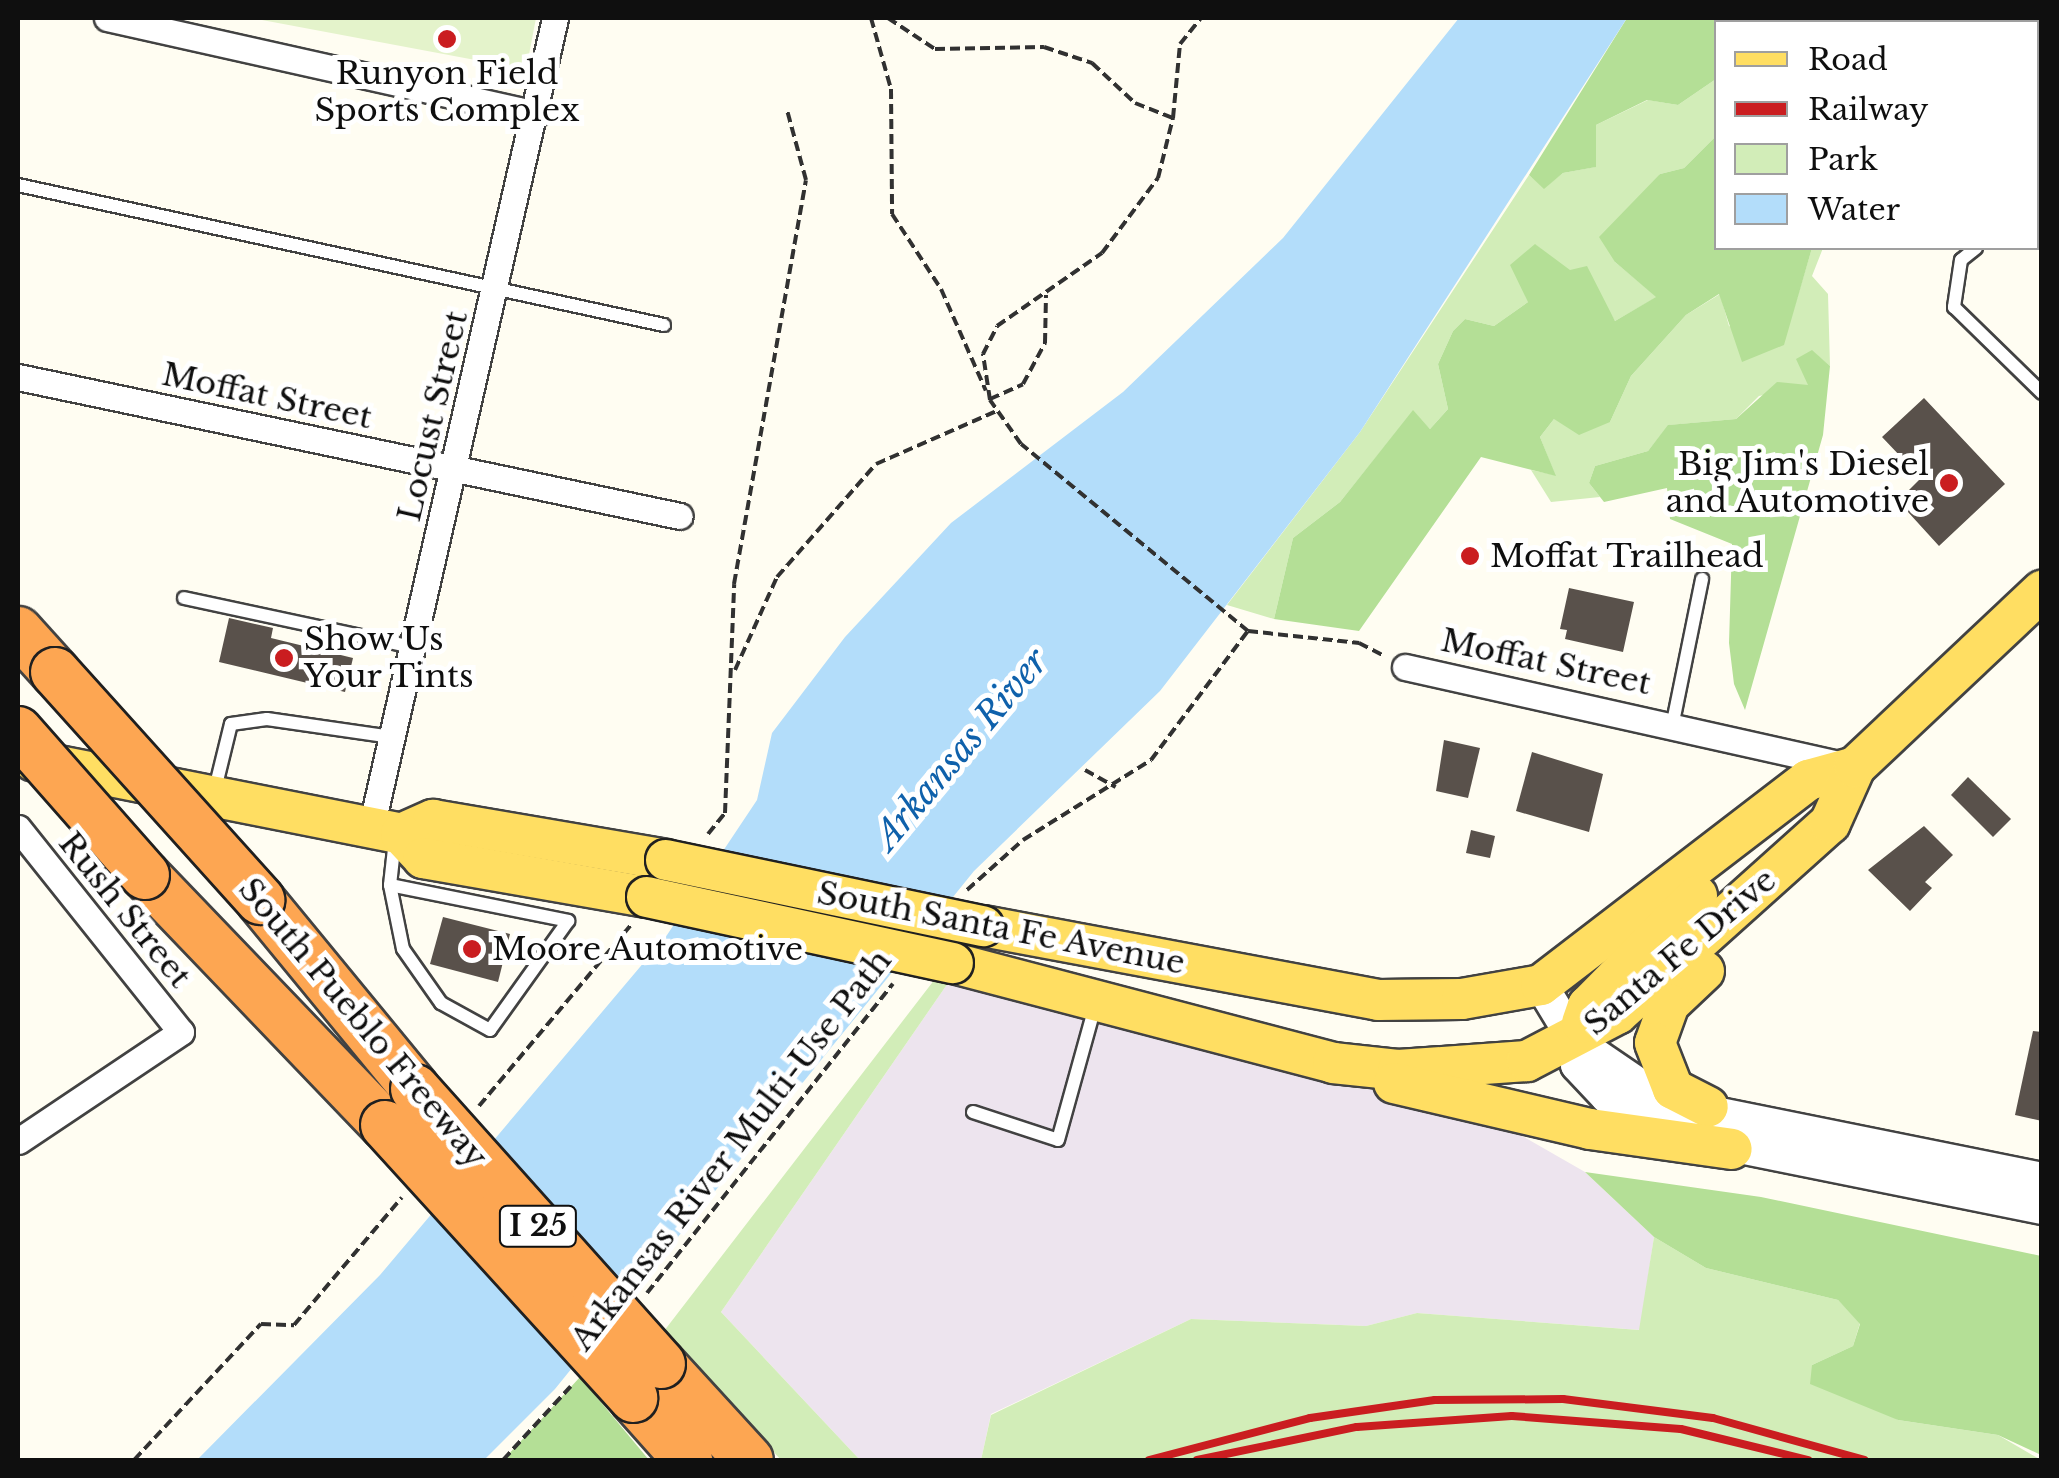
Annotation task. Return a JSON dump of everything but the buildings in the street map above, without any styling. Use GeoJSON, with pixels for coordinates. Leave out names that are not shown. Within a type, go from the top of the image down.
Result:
{"type":"FeatureCollection","features":[{"type":"Feature","properties":{"kind":"highway","name":"South Pueblo Freeway"},"geometry":{"type":"LineString","coordinates":[[18,631],[260,900],[415,1089],[647,1381],[688,1460]]}},
{"type":"Feature","properties":{"kind":"highway","name":"South Pueblo Freeway"},"geometry":{"type":"LineString","coordinates":[[18,730],[146,875],[385,1125],[647,1381],[748,1460]]}},
{"type":"Feature","properties":{"kind":"main road","name":"Santa Fe Drive"},"geometry":{"type":"LineString","coordinates":[[1398,1070],[1526,1061],[1575,1040],[1618,1014],[1830,823],[1854,767],[2036,605]]}},
{"type":"Feature","properties":{"kind":"main road","name":"South Santa Fe Avenue"},"geometry":{"type":"LineString","coordinates":[[18,758],[390,831],[432,820],[974,910],[1378,1000],[1462,999],[1541,984]]}},
{"type":"Feature","properties":{"kind":"main road","name":"Santa Fe Drive"},"geometry":{"type":"LineString","coordinates":[[1541,984],[1808,780],[1854,767]]}},
{"type":"Feature","properties":{"kind":"main road"},"geometry":{"type":"LineString","coordinates":[[1575,1040],[1588,1006],[1719,874],[1763,816]]}},
{"type":"Feature","properties":{"kind":"main road","name":"South Santa Fe Avenue"},"geometry":{"type":"LineString","coordinates":[[390,831],[423,858],[647,898],[952,963],[1332,1063],[1398,1070]]}},
{"type":"Feature","properties":{"kind":"main road"},"geometry":{"type":"LineString","coordinates":[[1707,935],[1713,962],[1669,1004],[1654,1044],[1673,1089],[1708,1107]]}},
{"type":"Feature","properties":{"kind":"main road"},"geometry":{"type":"LineString","coordinates":[[1332,1063],[1537,1118],[1732,1149]]}},
{"type":"Feature","properties":{"kind":"street"},"geometry":{"type":"LineString","coordinates":[[106,18],[536,114]]}},
{"type":"Feature","properties":{"kind":"street","name":"Locust Street"},"geometry":{"type":"LineString","coordinates":[[390,831],[392,737],[555,18]]}},
{"type":"Feature","properties":{"kind":"street","name":"Moffat Street"},"geometry":{"type":"LineString","coordinates":[[18,377],[680,516]]}},
{"type":"Feature","properties":{"kind":"street","name":"Moffat Street"},"geometry":{"type":"LineString","coordinates":[[1406,667],[1673,722],[1854,767]]}},
{"type":"Feature","properties":{"kind":"street","name":"Rush Street"},"geometry":{"type":"LineString","coordinates":[[18,828],[181,1032],[18,1141]]}},
{"type":"Feature","properties":{"kind":"street"},"geometry":{"type":"LineString","coordinates":[[1541,984],[1575,1040],[1666,1103],[1708,1107],[2042,1179]]}},
{"type":"Feature","properties":{"kind":"street"},"geometry":{"type":"LineString","coordinates":[[1575,1040],[1576,1065],[1607,1097],[1680,1135],[1732,1149],[2042,1208]]}},
{"type":"Feature","properties":{"kind":"lane"},"geometry":{"type":"LineString","coordinates":[[18,185],[664,325]]}},
{"type":"Feature","properties":{"kind":"lane"},"geometry":{"type":"LineString","coordinates":[[1974,250],[1961,260],[1954,307],[2042,393]]}},
{"type":"Feature","properties":{"kind":"lane"},"geometry":{"type":"LineString","coordinates":[[1673,722],[1702,579]]}},
{"type":"Feature","properties":{"kind":"lane"},"geometry":{"type":"LineString","coordinates":[[184,598],[414,647]]}},
{"type":"Feature","properties":{"kind":"lane"},"geometry":{"type":"LineString","coordinates":[[214,797],[231,724],[267,719],[392,737]]}},
{"type":"Feature","properties":{"kind":"lane"},"geometry":{"type":"LineString","coordinates":[[390,831],[390,885],[403,949],[441,1003],[490,1030],[568,921],[390,885]]}},
{"type":"Feature","properties":{"kind":"lane"},"geometry":{"type":"LineString","coordinates":[[973,1112],[1058,1140],[1097,1000]]}},
{"type":"Feature","properties":{"kind":"path"},"geometry":{"type":"LineString","coordinates":[[871,18],[890,89],[892,214],[941,290],[990,400],[1021,444],[1248,630],[1360,643],[1406,667]]}},
{"type":"Feature","properties":{"kind":"path"},"geometry":{"type":"LineString","coordinates":[[888,18],[935,49],[1044,47],[1092,62],[1134,104],[1174,118]]}},
{"type":"Feature","properties":{"kind":"path"},"geometry":{"type":"LineString","coordinates":[[990,400],[983,354],[997,326],[1102,253],[1158,178],[1174,118],[1180,44],[1201,18]]}},
{"type":"Feature","properties":{"kind":"path"},"geometry":{"type":"LineString","coordinates":[[990,400],[1024,384],[1045,343],[1046,294]]}},
{"type":"Feature","properties":{"kind":"path"},"geometry":{"type":"LineString","coordinates":[[732,673],[777,577],[876,464],[998,411]]}},
{"type":"Feature","properties":{"kind":"path"},"geometry":{"type":"LineString","coordinates":[[974,910],[1023,840],[1116,787],[1151,760],[1248,630]]}},
{"type":"Feature","properties":{"kind":"path"},"geometry":{"type":"LineString","coordinates":[[1085,770],[1116,787]]}},
{"type":"Feature","properties":{"kind":"path","name":"Arkansas River Multi-Use Path"},"geometry":{"type":"LineString","coordinates":[[640,1302],[904,969]]}},
{"type":"Feature","properties":{"kind":"path","name":"Arkansas River Multi-Use Path"},"geometry":{"type":"LineString","coordinates":[[503,1460],[580,1378]]}},
{"type":"Feature","properties":{"kind":"shaded area"},"geometry":{"type":"Polygon","coordinates":[[[948,983],[1496,1121],[1585,1172],[1654,1237],[1640,1330],[1417,1313],[1366,1326],[1191,1319],[991,1414],[981,1460],[860,1460],[721,1312],[948,983]]]}},
{"type":"Feature","properties":{"kind":"green space","name":"Runyon Field Sports Complex"},"geometry":{"type":"Polygon","coordinates":[[[252,18],[536,18],[528,60],[518,68],[252,18]]]}},
{"type":"Feature","properties":{"kind":"green space"},"geometry":{"type":"Polygon","coordinates":[[[1627,18],[1769,18],[1714,20],[1714,80],[1678,105],[1647,100],[1596,125],[1596,167],[1563,173],[1544,189],[1529,175],[1627,18]]]}},
{"type":"Feature","properties":{"kind":"green space"},"geometry":{"type":"Polygon","coordinates":[[[1714,80],[1714,138],[1684,168],[1660,174],[1615,262],[1657,297],[1615,321],[1600,297],[1536,245],[1528,302],[1494,326],[1465,319],[1453,331],[1438,364],[1448,409],[1430,429],[1413,411],[1340,502],[1293,538],[1274,619],[1227,605],[1360,432],[1529,175],[1544,188],[1563,173],[1595,167],[1596,125],[1648,100],[1678,105],[1714,80]]]}},
{"type":"Feature","properties":{"kind":"green space"},"geometry":{"type":"Polygon","coordinates":[[[1714,138],[1714,250],[1811,250],[1784,345],[1742,362],[1719,294],[1686,315],[1631,376],[1610,422],[1579,435],[1554,419],[1540,437],[1556,476],[1481,457],[1359,631],[1274,619],[1293,538],[1340,502],[1413,410],[1430,429],[1448,409],[1438,364],[1453,331],[1465,319],[1494,326],[1528,302],[1510,265],[1535,244],[1570,270],[1587,266],[1615,321],[1656,297],[1615,262],[1599,237],[1660,174],[1684,168],[1714,138]]]}},
{"type":"Feature","properties":{"kind":"green space"},"geometry":{"type":"Polygon","coordinates":[[[1811,250],[1822,250],[1812,276],[1828,294],[1830,366],[1812,351],[1809,385],[1759,396],[1736,419],[1669,425],[1648,451],[1595,466],[1589,483],[1600,497],[1551,502],[1531,470],[1555,475],[1540,437],[1554,419],[1610,422],[1631,376],[1686,315],[1720,294],[1729,326],[1783,345],[1811,250]]]}},
{"type":"Feature","properties":{"kind":"green space"},"geometry":{"type":"Polygon","coordinates":[[[1812,350],[1830,366],[1823,435],[1745,710],[1734,684],[1729,643],[1732,544],[1670,519],[1667,488],[1604,502],[1589,483],[1595,466],[1648,451],[1668,425],[1736,419],[1777,382],[1808,385],[1796,359],[1812,350]]]}},
{"type":"Feature","properties":{"kind":"green space"},"geometry":{"type":"Polygon","coordinates":[[[935,979],[948,983],[721,1312],[860,1460],[781,1460],[664,1331],[935,979]]]}},
{"type":"Feature","properties":{"kind":"green space"},"geometry":{"type":"Polygon","coordinates":[[[1585,1172],[1761,1197],[2041,1256],[2041,1455],[1998,1435],[1898,1420],[1810,1384],[1812,1365],[1853,1346],[1860,1324],[1838,1300],[1706,1268],[1654,1237],[1585,1172]]]}},
{"type":"Feature","properties":{"kind":"green space"},"geometry":{"type":"Polygon","coordinates":[[[1654,1237],[1706,1268],[1838,1300],[1860,1323],[1853,1346],[1812,1365],[1898,1420],[1998,1435],[2041,1460],[981,1460],[991,1415],[1191,1319],[1366,1326],[1417,1313],[1639,1330],[1654,1237]]]}},
{"type":"Feature","properties":{"kind":"green space"},"geometry":{"type":"Polygon","coordinates":[[[580,1377],[649,1460],[503,1460],[537,1424],[580,1377]]]}},
{"type":"Feature","properties":{"kind":"water","name":"Arkansas River"},"geometry":{"type":"Polygon","coordinates":[[[1459,18],[1627,18],[1360,432],[1160,691],[974,871],[555,1389],[484,1460],[197,1460],[380,1275],[667,935],[757,800],[772,733],[845,637],[951,523],[1123,392],[1283,238],[1459,18]]]}},
{"type":"Feature","properties":{"kind":"railway"},"geometry":{"type":"LineString","coordinates":[[1149,1460],[1310,1418],[1435,1400],[1563,1399],[1713,1418],[1864,1460]]}},
{"type":"Feature","properties":{"kind":"railway"},"geometry":{"type":"LineString","coordinates":[[1197,1460],[1357,1427],[1512,1416],[1681,1429],[1808,1460]]}},
{"type":"Feature","properties":{"kind":"place","name":"Runyon Field Sports Complex"},"geometry":{"type":"Point","coordinates":[447,39]}},
{"type":"Feature","properties":{"kind":"place","name":"Big Jim's Diesel and Automotive"},"geometry":{"type":"Point","coordinates":[1949,483]}},
{"type":"Feature","properties":{"kind":"place","name":"Moffat Trailhead"},"geometry":{"type":"Point","coordinates":[1470,556]}},
{"type":"Feature","properties":{"kind":"place","name":"Show Us Your Tints"},"geometry":{"type":"Point","coordinates":[284,658]}},
{"type":"Feature","properties":{"kind":"place","name":"Moore Automotive"},"geometry":{"type":"Point","coordinates":[472,949]}}]}
